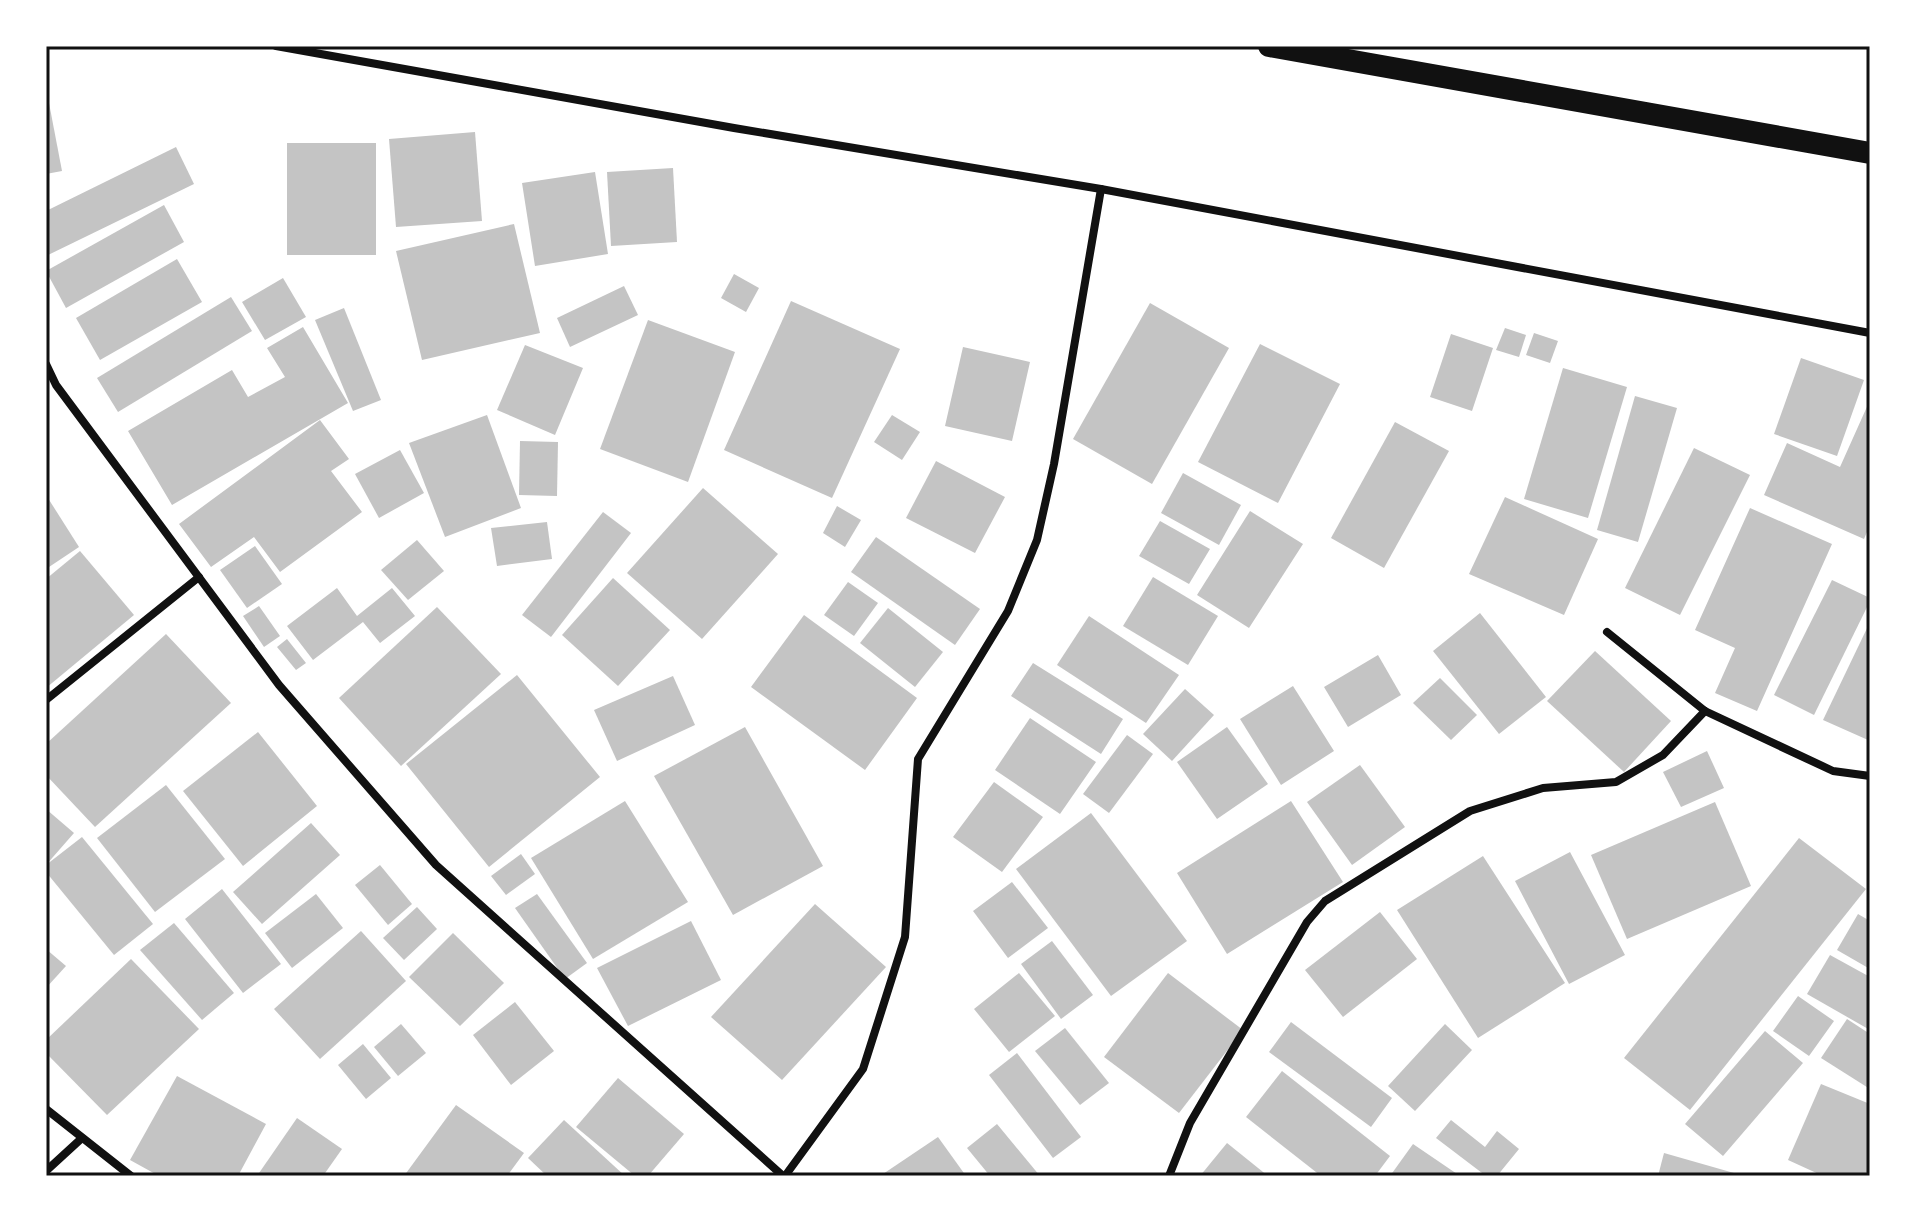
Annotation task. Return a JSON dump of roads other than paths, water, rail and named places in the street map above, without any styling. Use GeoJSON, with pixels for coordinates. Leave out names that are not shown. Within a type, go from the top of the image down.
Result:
{"type":"FeatureCollection","features":[{"type":"Feature","properties":{"kind":"highway"},"geometry":{"type":"LineString","coordinates":[[1269,46],[1870,153]]}},
{"type":"Feature","properties":{"kind":"street"},"geometry":{"type":"LineString","coordinates":[[276,46],[734,128],[1101,189],[1870,333]]}},
{"type":"Feature","properties":{"kind":"street"},"geometry":{"type":"LineString","coordinates":[[46,364],[56,385],[279,685],[436,865],[784,1176],[863,1069],[905,937],[918,759],[1008,611],[1037,540],[1054,464],[1101,189]]}},
{"type":"Feature","properties":{"kind":"street"},"geometry":{"type":"LineString","coordinates":[[46,700],[199,577]]}},
{"type":"Feature","properties":{"kind":"street"},"geometry":{"type":"LineString","coordinates":[[1607,632],[1705,711],[1833,771],[1870,776]]}},
{"type":"Feature","properties":{"kind":"street"},"geometry":{"type":"LineString","coordinates":[[1169,1176],[1190,1123],[1307,922],[1325,901],[1470,811],[1543,788],[1616,782],[1663,755],[1705,711]]}},
{"type":"Feature","properties":{"kind":"street"},"geometry":{"type":"LineString","coordinates":[[46,1109],[131,1176]]}},
{"type":"Feature","properties":{"kind":"street"},"geometry":{"type":"LineString","coordinates":[[46,1171],[82,1138]]}}]}
